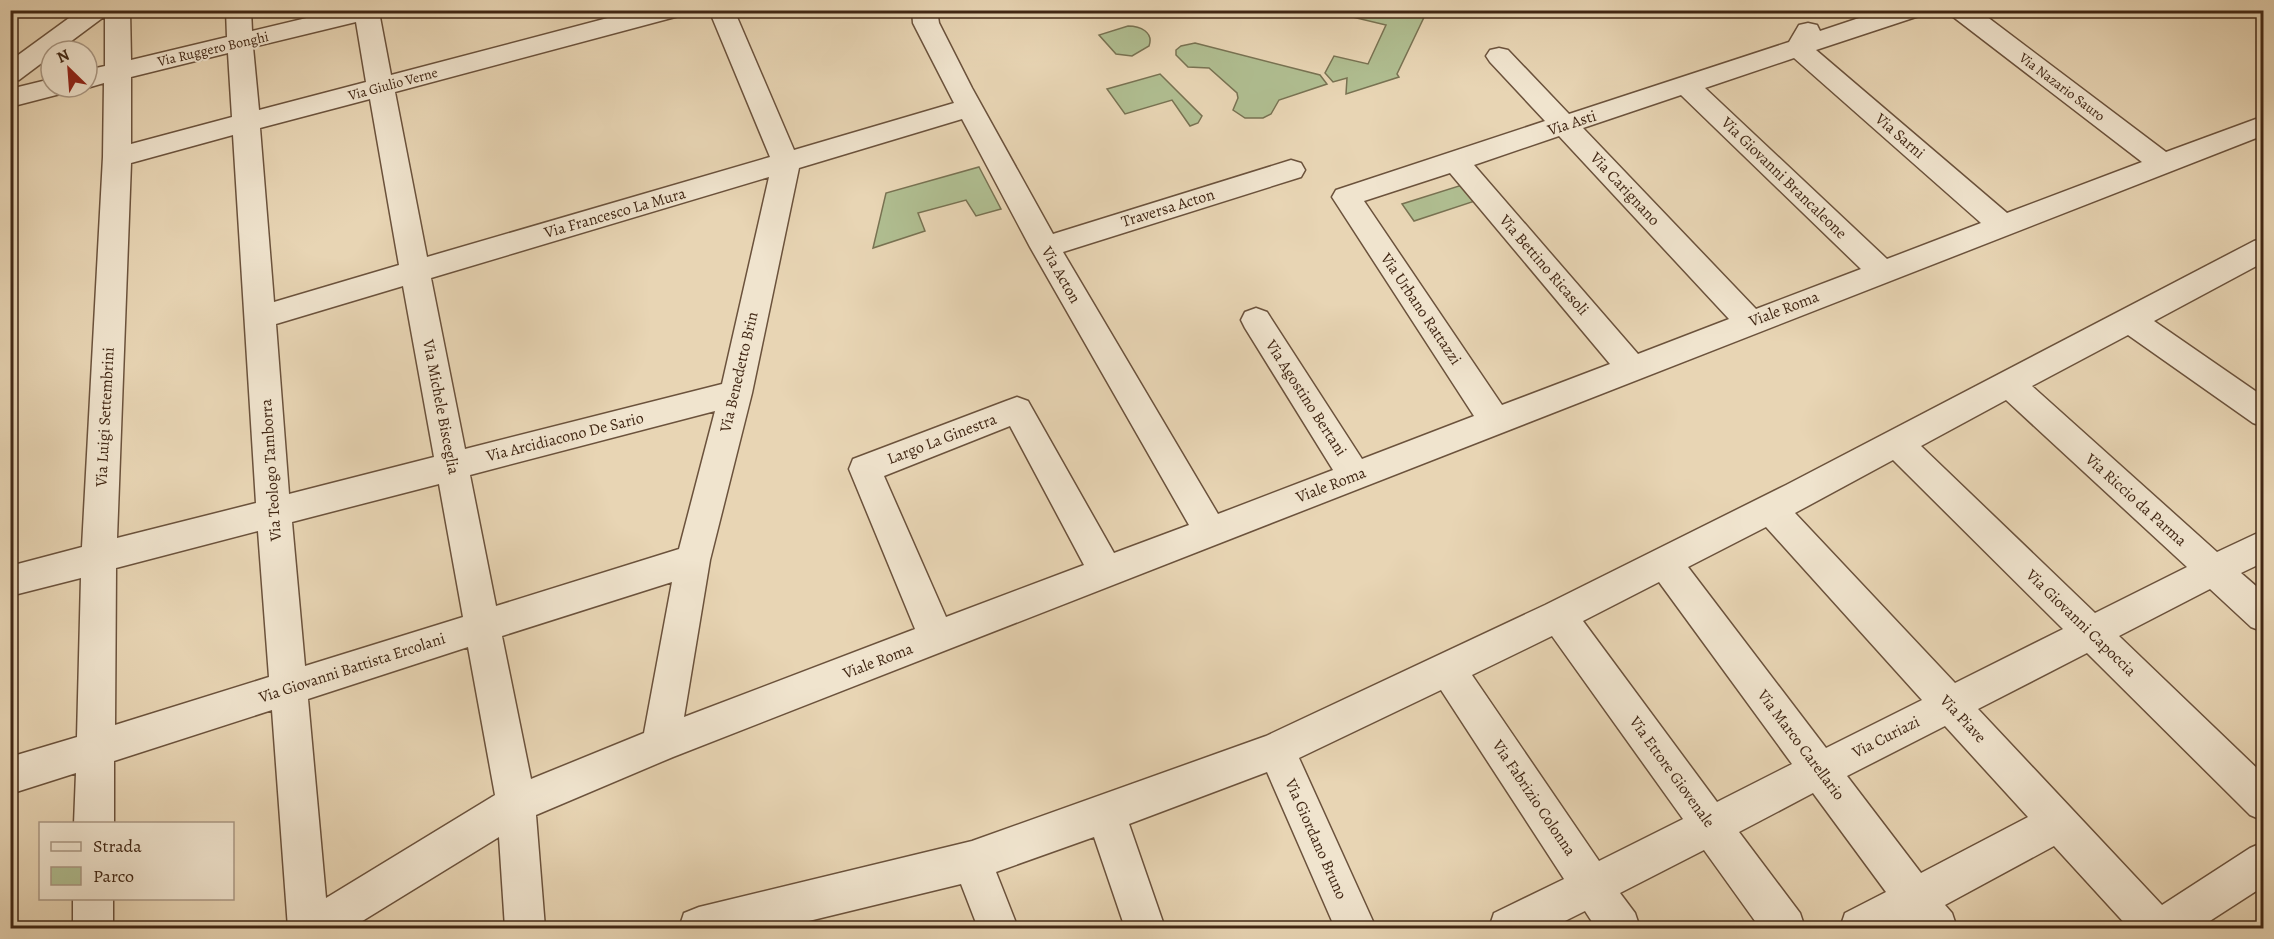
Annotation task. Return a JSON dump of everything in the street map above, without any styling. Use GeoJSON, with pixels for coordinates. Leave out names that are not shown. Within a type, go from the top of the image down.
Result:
{"type":"FeatureCollection","features":[{"type":"Feature","properties":{"kind":"street"},"geometry":{"type":"LineString","coordinates":[[10,74],[97,10]]}},
{"type":"Feature","properties":{"kind":"street","name":"Via Luigi Settembrini"},"geometry":{"type":"LineString","coordinates":[[94,822],[99,558],[117,157],[102,76],[117,10]]}},
{"type":"Feature","properties":{"kind":"street","name":"Via Teologo Tamborra"},"geometry":{"type":"LineString","coordinates":[[238,10],[274,513],[308,928]]}},
{"type":"Feature","properties":{"kind":"street"},"geometry":{"type":"LineString","coordinates":[[561,10],[569,37]]}},
{"type":"Feature","properties":{"kind":"street","name":"Via Giulio Verne"},"geometry":{"type":"LineString","coordinates":[[117,157],[670,10]]}},
{"type":"Feature","properties":{"kind":"street"},"geometry":{"type":"LineString","coordinates":[[721,10],[786,162]]}},
{"type":"Feature","properties":{"kind":"street","name":"Via Asti"},"geometry":{"type":"LineString","coordinates":[[1346,197],[1798,48],[1861,22],[1910,10]]}},
{"type":"Feature","properties":{"kind":"street","name":"Via Nazario Sauro"},"geometry":{"type":"LineString","coordinates":[[1961,10],[2162,164]]}},
{"type":"Feature","properties":{"kind":"street","name":"Via Ruggero Bonghi"},"geometry":{"type":"LineString","coordinates":[[102,76],[369,11]]}},
{"type":"Feature","properties":{"kind":"street","name":"Via Michele Bisceglia"},"geometry":{"type":"LineString","coordinates":[[369,11],[381,87],[516,804]]}},
{"type":"Feature","properties":{"kind":"street"},"geometry":{"type":"LineString","coordinates":[[1798,48],[1807,14],[1833,28],[1861,22]]}},
{"type":"Feature","properties":{"kind":"street","name":"Via Acton"},"geometry":{"type":"LineString","coordinates":[[925,17],[969,108],[1045,247],[1211,532]]}},
{"type":"Feature","properties":{"kind":"street","name":"Via Sarni"},"geometry":{"type":"LineString","coordinates":[[1798,48],[2002,225]]}},
{"type":"Feature","properties":{"kind":"street","name":"Via Carignano"},"geometry":{"type":"LineString","coordinates":[[1499,56],[1750,322]]}},
{"type":"Feature","properties":{"kind":"street","name":"Via Giovanni Brancaleone"},"geometry":{"type":"LineString","coordinates":[[1686,85],[1882,271]]}},
{"type":"Feature","properties":{"kind":"street"},"geometry":{"type":"LineString","coordinates":[[10,98],[39,91]]}},
{"type":"Feature","properties":{"kind":"street","name":"Via Francesco La Mura"},"geometry":{"type":"LineString","coordinates":[[261,317],[969,108]]}},
{"type":"Feature","properties":{"kind":"street","name":"Viale Roma"},"geometry":{"type":"LineString","coordinates":[[314,928],[516,804],[661,744],[2264,125]]}},
{"type":"Feature","properties":{"kind":"street","name":"Via Bettino Ricasoli"},"geometry":{"type":"LineString","coordinates":[[1455,161],[1632,368]]}},
{"type":"Feature","properties":{"kind":"street","name":"Via Benedetto Brin"},"geometry":{"type":"LineString","coordinates":[[661,744],[693,560],[736,393],[786,162]]}},
{"type":"Feature","properties":{"kind":"street","name":"Traversa Acton"},"geometry":{"type":"LineString","coordinates":[[1045,247],[1291,170]]}},
{"type":"Feature","properties":{"kind":"street","name":"Via Urbano Rattazzi"},"geometry":{"type":"LineString","coordinates":[[1346,197],[1495,421]]}},
{"type":"Feature","properties":{"kind":"street"},"geometry":{"type":"LineString","coordinates":[[714,927],[972,861],[1106,814],[1276,750],[1558,616],[1898,444],[2131,321],[2256,263]]}},
{"type":"Feature","properties":{"kind":"street","name":"Via Agostino Bertani"},"geometry":{"type":"LineString","coordinates":[[1256,320],[1355,476]]}},
{"type":"Feature","properties":{"kind":"street"},"geometry":{"type":"LineString","coordinates":[[2131,321],[2264,414]]}},
{"type":"Feature","properties":{"kind":"street","name":"Via Riccio da Parma"},"geometry":{"type":"LineString","coordinates":[[2008,384],[2264,616]]}},
{"type":"Feature","properties":{"kind":"street","name":"Via Arcidiacono De Sario"},"geometry":{"type":"LineString","coordinates":[[10,581],[736,393]]}},
{"type":"Feature","properties":{"kind":"street","name":"Largo La Ginestra"},"geometry":{"type":"LineString","coordinates":[[937,638],[865,469],[1017,410],[1107,573]]}},
{"type":"Feature","properties":{"kind":"street","name":"Via Giovanni Capoccia"},"geometry":{"type":"LineString","coordinates":[[1898,444],[2264,802]]}},
{"type":"Feature","properties":{"kind":"street","name":"Via Piave"},"geometry":{"type":"LineString","coordinates":[[1770,509],[2156,928]]}},
{"type":"Feature","properties":{"kind":"street","name":"Via Curiazi"},"geometry":{"type":"LineString","coordinates":[[1509,928],[2264,545]]}},
{"type":"Feature","properties":{"kind":"street","name":"Via Giovanni Battista Ercolani"},"geometry":{"type":"LineString","coordinates":[[10,776],[693,560]]}},
{"type":"Feature","properties":{"kind":"street","name":"Via Marco Carellario"},"geometry":{"type":"LineString","coordinates":[[1665,562],[1926,914]]}},
{"type":"Feature","properties":{"kind":"street","name":"Via Ettore Giovenale"},"geometry":{"type":"LineString","coordinates":[[1558,616],[1785,928]]}},
{"type":"Feature","properties":{"kind":"street","name":"Via Fabrizio Colonna"},"geometry":{"type":"LineString","coordinates":[[1447,668],[1620,928]]}},
{"type":"Feature","properties":{"kind":"street","name":"Via Giordano Bruno"},"geometry":{"type":"LineString","coordinates":[[1276,750],[1356,928]]}},
{"type":"Feature","properties":{"kind":"street"},"geometry":{"type":"LineString","coordinates":[[516,804],[525,928]]}},
{"type":"Feature","properties":{"kind":"street"},"geometry":{"type":"LineString","coordinates":[[1106,814],[1145,928]]}},
{"type":"Feature","properties":{"kind":"street"},"geometry":{"type":"LineString","coordinates":[[1860,928],[1926,914],[2058,822]]}},
{"type":"Feature","properties":{"kind":"street"},"geometry":{"type":"LineString","coordinates":[[972,861],[998,928]]}},
{"type":"Feature","properties":{"kind":"street"},"geometry":{"type":"LineString","coordinates":[[2163,928],[2264,862]]}},
{"type":"Feature","properties":{"kind":"street"},"geometry":{"type":"LineString","coordinates":[[93,900],[93,928]]}},
{"type":"Feature","properties":{"kind":"green space"},"geometry":{"type":"Polygon","coordinates":[[[1327,11],[1427,11],[1397,74],[1399,77],[1346,94],[1347,78],[1333,82],[1325,73],[1334,56],[1368,64],[1386,25],[1327,11]]]}},
{"type":"Feature","properties":{"kind":"green space"},"geometry":{"type":"Polygon","coordinates":[[[1128,26],[1145,31],[1150,37],[1149,46],[1132,56],[1116,54],[1099,35],[1128,26]]]}},
{"type":"Feature","properties":{"kind":"green space"},"geometry":{"type":"Polygon","coordinates":[[[1195,43],[1320,75],[1327,84],[1279,100],[1271,114],[1263,118],[1245,118],[1233,110],[1238,98],[1237,93],[1209,68],[1188,67],[1176,55],[1176,50],[1181,46],[1195,43]]]}},
{"type":"Feature","properties":{"kind":"green space"},"geometry":{"type":"Polygon","coordinates":[[[1160,74],[1202,116],[1198,123],[1190,126],[1172,100],[1125,114],[1107,89],[1160,74]]]}},
{"type":"Feature","properties":{"kind":"green space"},"geometry":{"type":"Polygon","coordinates":[[[979,167],[1001,209],[976,216],[966,200],[918,213],[925,231],[873,248],[886,193],[979,167]]]}},
{"type":"Feature","properties":{"kind":"green space"},"geometry":{"type":"Polygon","coordinates":[[[1462,185],[1475,201],[1414,221],[1402,204],[1462,185]]]}}]}
